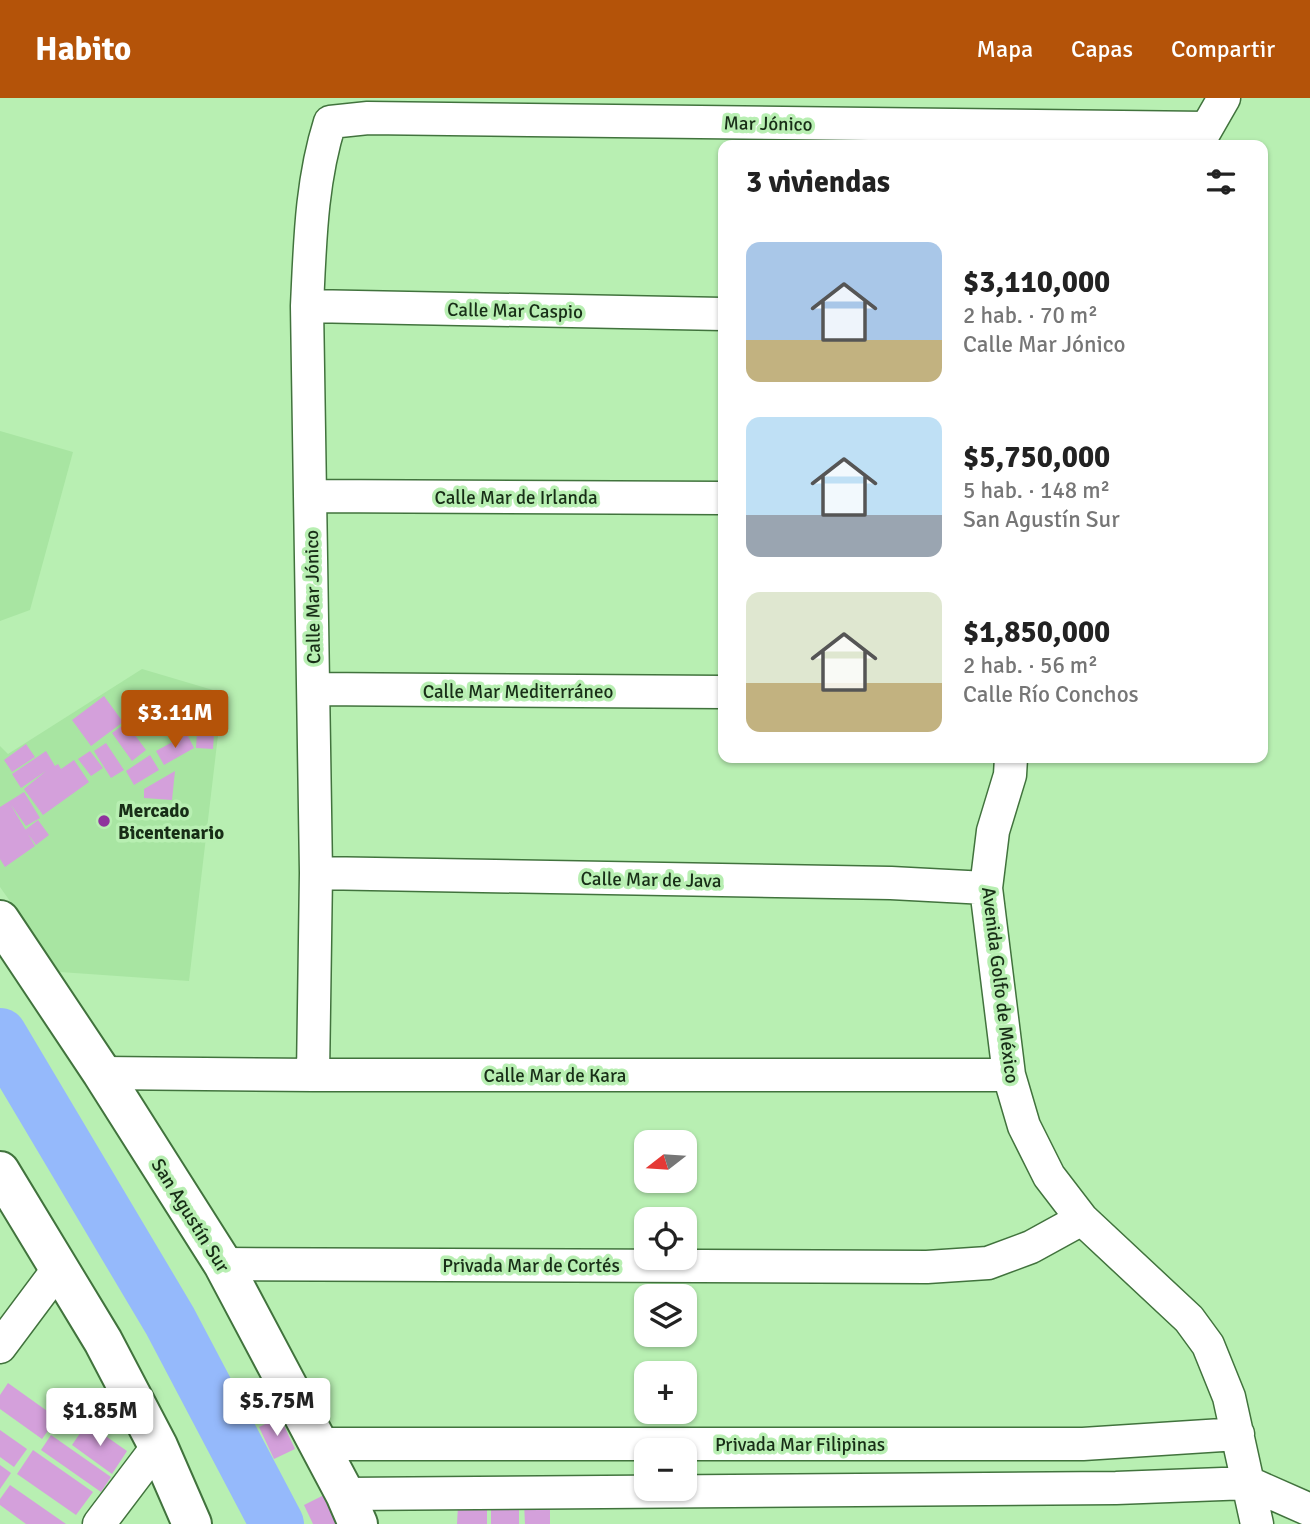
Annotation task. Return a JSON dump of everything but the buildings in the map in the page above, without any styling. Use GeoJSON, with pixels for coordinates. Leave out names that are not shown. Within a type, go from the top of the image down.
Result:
{"type":"FeatureCollection","features":[{"type":"Feature","properties":{"kind":"main road","name":"San Agustín Sur"},"geometry":{"type":"LineString","coordinates":[[0,920],[102,1073],[223,1264],[352,1509]]}},
{"type":"Feature","properties":{"kind":"main road"},"geometry":{"type":"LineString","coordinates":[[0,1171],[103,1341],[158,1446],[185,1520]]}},
{"type":"Feature","properties":{"kind":"street"},"geometry":{"type":"LineString","coordinates":[[1201,136],[1223,98]]}},
{"type":"Feature","properties":{"kind":"street","name":"Mar Jónico"},"geometry":{"type":"LineString","coordinates":[[330,122],[368,118],[1201,136]]}},
{"type":"Feature","properties":{"kind":"street","name":"Calle Mar Jónico"},"geometry":{"type":"LineString","coordinates":[[313,1076],[316,873],[307,306],[311,212],[320,156],[330,122]]}},
{"type":"Feature","properties":{"kind":"street","name":"Calle Mar Caspio"},"geometry":{"type":"LineString","coordinates":[[307,306],[718,314]]}},
{"type":"Feature","properties":{"kind":"street","name":"Calle Mar de Irlanda"},"geometry":{"type":"LineString","coordinates":[[310,496],[718,498]]}},
{"type":"Feature","properties":{"kind":"street","name":"Calle Mar Mediterráneo"},"geometry":{"type":"LineString","coordinates":[[314,689],[718,692]]}},
{"type":"Feature","properties":{"kind":"street","name":"Avenida Golfo de México"},"geometry":{"type":"LineString","coordinates":[[1011,763],[1010,775],[993,831],[986,888],[1009,1075],[1024,1126],[1049,1176],[1082,1219],[1189,1319],[1208,1345],[1229,1397],[1257,1524]]}},
{"type":"Feature","properties":{"kind":"street","name":"Calle Mar de Java"},"geometry":{"type":"LineString","coordinates":[[316,873],[891,883],[986,888]]}},
{"type":"Feature","properties":{"kind":"street","name":"Calle Mar de Kara"},"geometry":{"type":"LineString","coordinates":[[102,1073],[313,1076],[1009,1075]]}},
{"type":"Feature","properties":{"kind":"street","name":"Privada Mar de Cortés"},"geometry":{"type":"LineString","coordinates":[[223,1264],[927,1267],[988,1263],[1031,1247],[1082,1219]]}},
{"type":"Feature","properties":{"kind":"street"},"geometry":{"type":"LineString","coordinates":[[0,1347],[59,1268]]}},
{"type":"Feature","properties":{"kind":"street","name":"Privada Mar Filipinas"},"geometry":{"type":"LineString","coordinates":[[319,1444],[1083,1444],[1238,1434]]}},
{"type":"Feature","properties":{"kind":"street"},"geometry":{"type":"LineString","coordinates":[[99,1524],[158,1446]]}},
{"type":"Feature","properties":{"kind":"street"},"geometry":{"type":"LineString","coordinates":[[352,1509],[1249,1483],[1310,1510]]}},
{"type":"Feature","properties":{"kind":"shaded area"},"geometry":{"type":"Polygon","coordinates":[[[0,431],[73,452],[30,610],[0,621],[0,431]]]}},
{"type":"Feature","properties":{"kind":"shaded area","name":"Mercado Bicentenario"},"geometry":{"type":"Polygon","coordinates":[[[142,669],[223,693],[189,981],[60,972],[0,887],[0,746],[8,754],[142,669]]]}},
{"type":"Feature","properties":{"kind":"waterway"},"geometry":{"type":"LineString","coordinates":[[0,1035],[170,1321],[277,1524]]}},
{"type":"Feature","properties":{"kind":"place","name":"Mercado Bicentenario"},"geometry":{"type":"Point","coordinates":[104,821]}}]}
